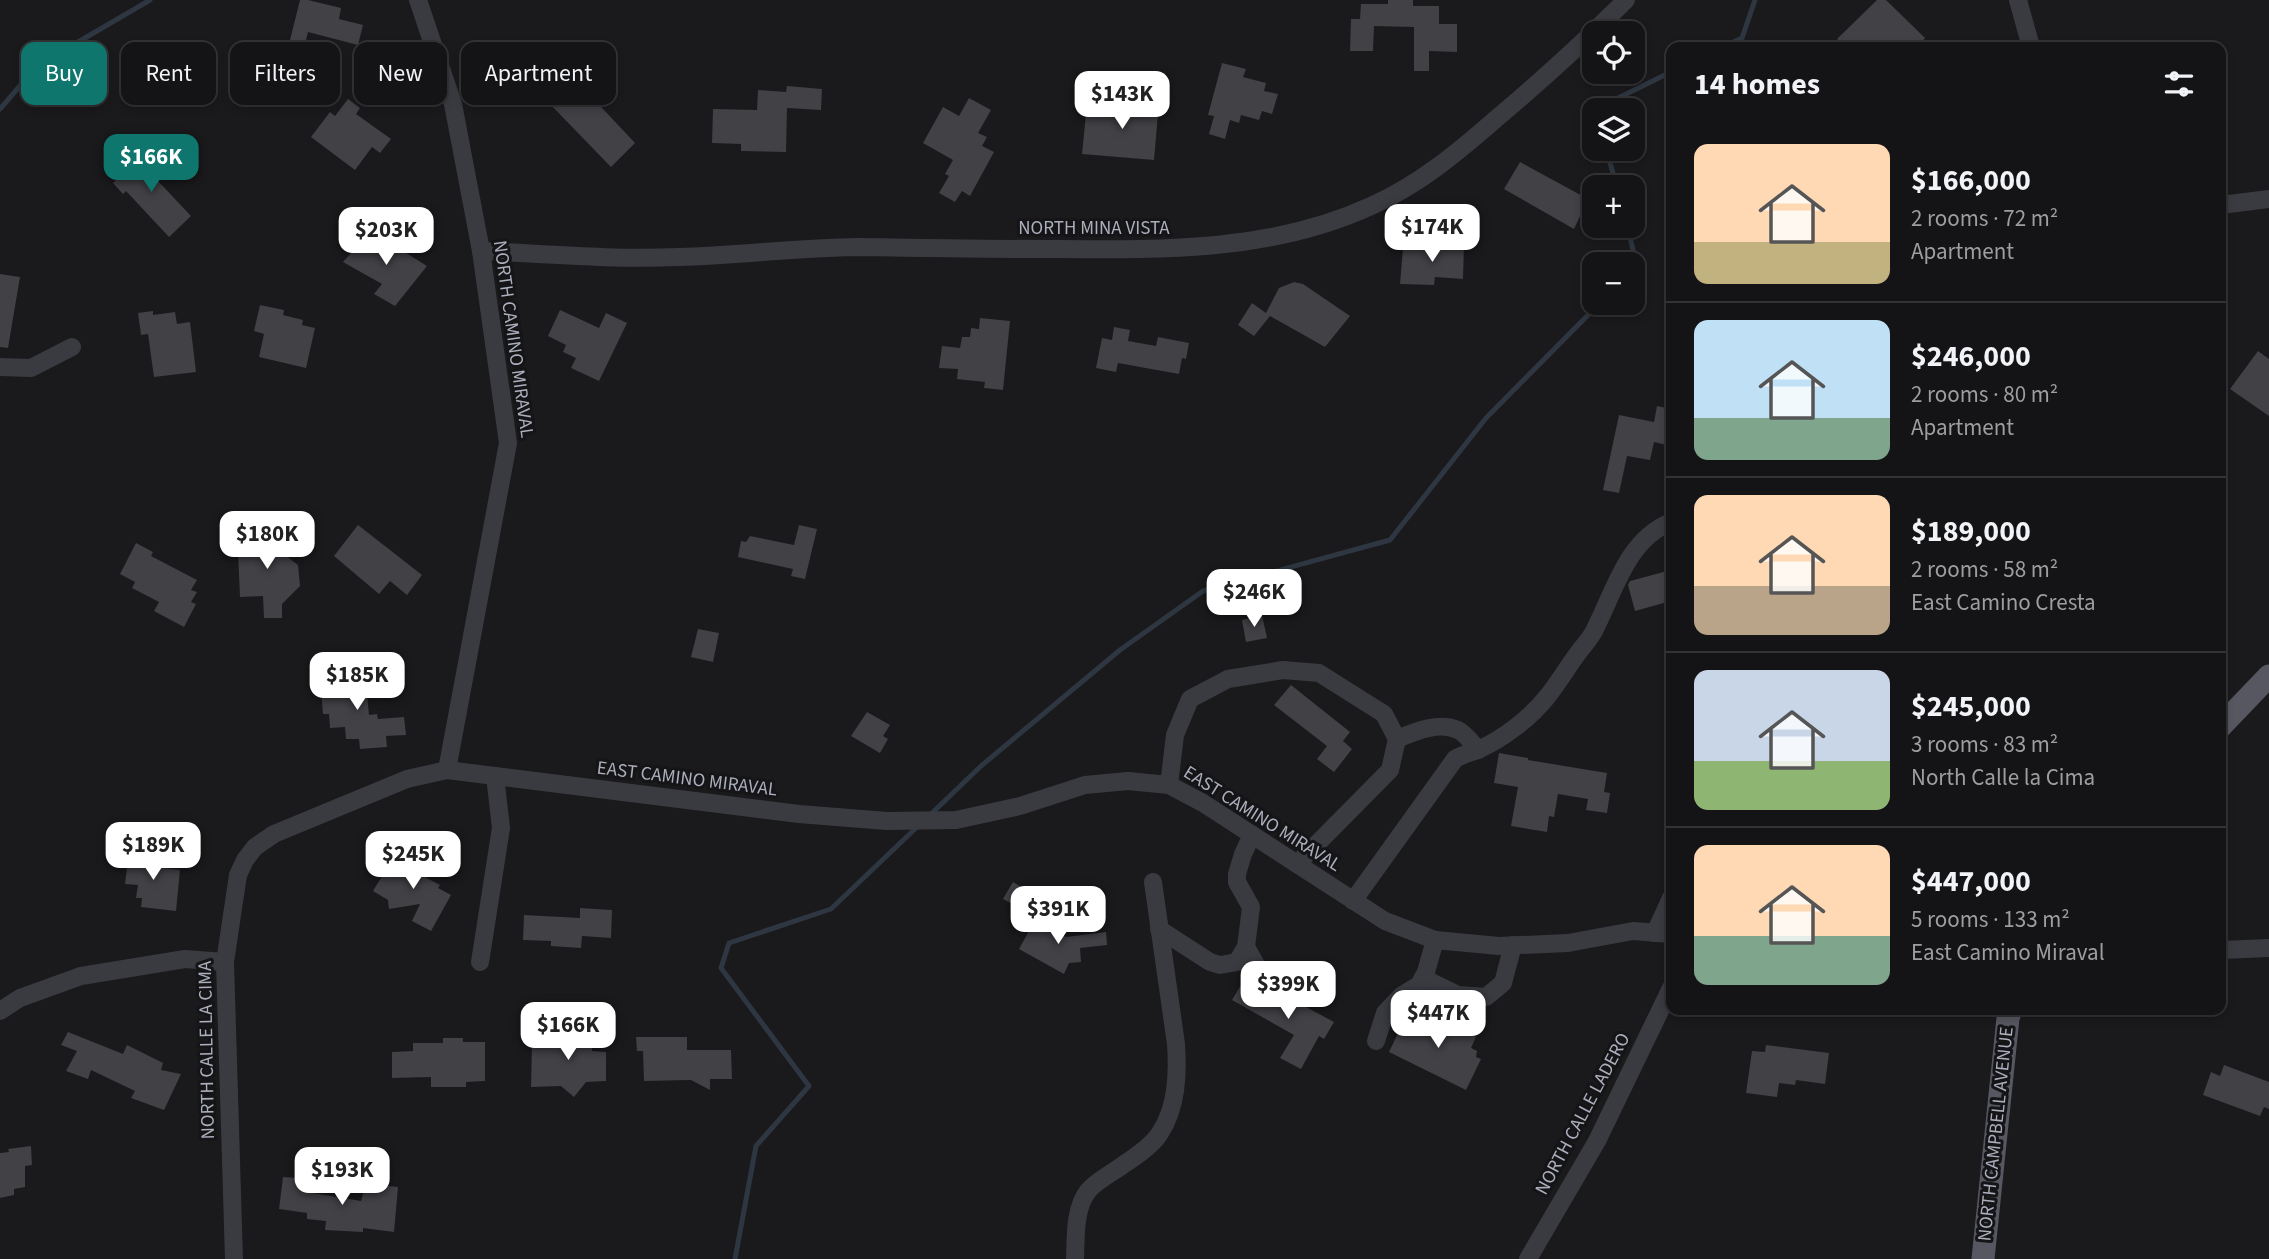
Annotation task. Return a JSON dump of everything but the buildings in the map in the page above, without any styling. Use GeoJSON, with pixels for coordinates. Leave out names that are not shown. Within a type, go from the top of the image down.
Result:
{"type":"FeatureCollection","features":[{"type":"Feature","properties":{"kind":"main road"},"geometry":{"type":"LineString","coordinates":[[2226,721],[2269,676]]}},
{"type":"Feature","properties":{"kind":"main road","name":"NORTH CAMPBELL AVENUE"},"geometry":{"type":"LineString","coordinates":[[1983,1259],[2004,1015]]}},
{"type":"Feature","properties":{"kind":"street","name":"NORTH CAMINO MIRAVAL"},"geometry":{"type":"LineString","coordinates":[[418,0],[453,104],[481,251],[508,443],[447,770]]}},
{"type":"Feature","properties":{"kind":"street","name":"NORTH MINA VISTA"},"geometry":{"type":"LineString","coordinates":[[481,251],[647,257],[857,247],[1153,250],[1230,245],[1273,236],[1342,219],[1414,184],[1450,158],[1525,94],[1626,0]]}},
{"type":"Feature","properties":{"kind":"street"},"geometry":{"type":"LineString","coordinates":[[2018,0],[2030,42]]}},
{"type":"Feature","properties":{"kind":"street"},"geometry":{"type":"LineString","coordinates":[[2226,204],[2269,199]]}},
{"type":"Feature","properties":{"kind":"street"},"geometry":{"type":"LineString","coordinates":[[0,367],[31,368],[72,346]]}},
{"type":"Feature","properties":{"kind":"street"},"geometry":{"type":"LineString","coordinates":[[1353,901],[1455,759],[1504,735],[1545,699],[1595,629],[1623,567],[1646,537],[1666,524]]}},
{"type":"Feature","properties":{"kind":"street"},"geometry":{"type":"LineString","coordinates":[[1169,785],[1175,735],[1190,699],[1228,679],[1283,670],[1320,673],[1384,714],[1396,739],[1390,770],[1297,864]]}},
{"type":"Feature","properties":{"kind":"street"},"geometry":{"type":"LineString","coordinates":[[1396,739],[1437,727],[1459,730],[1478,750]]}},
{"type":"Feature","properties":{"kind":"street","name":"EAST CAMINO MIRAVAL"},"geometry":{"type":"LineString","coordinates":[[447,770],[799,814],[887,821],[956,820],[1020,806],[1085,785],[1128,780],[1169,785],[1203,803],[1385,922],[1435,940],[1513,945],[1568,943],[1633,932],[1663,933]]}},
{"type":"Feature","properties":{"kind":"street","name":"NORTH CALLE LA CIMA"},"geometry":{"type":"LineString","coordinates":[[234,1258],[225,962],[237,874],[255,848],[274,834],[407,779],[447,770]]}},
{"type":"Feature","properties":{"kind":"street"},"geometry":{"type":"LineString","coordinates":[[480,962],[501,828],[495,776]]}},
{"type":"Feature","properties":{"kind":"street"},"geometry":{"type":"LineString","coordinates":[[1159,929],[1210,962],[1220,965],[1237,962],[1246,947],[1251,907],[1237,882],[1237,874],[1252,835]]}},
{"type":"Feature","properties":{"kind":"street"},"geometry":{"type":"LineString","coordinates":[[1074,1259],[1078,1211],[1088,1190],[1159,1136],[1168,1118],[1175,1091],[1178,1070],[1176,1044],[1153,882]]}},
{"type":"Feature","properties":{"kind":"street"},"geometry":{"type":"LineString","coordinates":[[1376,1041],[1385,1013],[1401,996],[1419,985],[1435,940]]}},
{"type":"Feature","properties":{"kind":"street"},"geometry":{"type":"LineString","coordinates":[[1423,978],[1458,995],[1486,997],[1503,983],[1513,945]]}},
{"type":"Feature","properties":{"kind":"street"},"geometry":{"type":"LineString","coordinates":[[1246,947],[1260,972]]}},
{"type":"Feature","properties":{"kind":"street"},"geometry":{"type":"LineString","coordinates":[[2226,950],[2269,948]]}},
{"type":"Feature","properties":{"kind":"street"},"geometry":{"type":"LineString","coordinates":[[0,1011],[20,998],[81,975],[185,959],[225,962]]}},
{"type":"Feature","properties":{"kind":"street","name":"NORTH CALLE LADERO"},"geometry":{"type":"LineString","coordinates":[[1528,1259],[1597,1141],[1666,998]]}},
{"type":"Feature","properties":{"kind":"waterway"},"geometry":{"type":"LineString","coordinates":[[0,109],[37,66],[150,0]]}},
{"type":"Feature","properties":{"kind":"waterway"},"geometry":{"type":"LineString","coordinates":[[1734,42],[1742,38],[1755,0]]}},
{"type":"Feature","properties":{"kind":"waterway"},"geometry":{"type":"LineString","coordinates":[[1618,98],[1666,74]]}},
{"type":"Feature","properties":{"kind":"waterway"},"geometry":{"type":"LineString","coordinates":[[1609,161],[1614,175]]}},
{"type":"Feature","properties":{"kind":"waterway"},"geometry":{"type":"LineString","coordinates":[[1630,238],[1634,252]]}},
{"type":"Feature","properties":{"kind":"waterway"},"geometry":{"type":"LineString","coordinates":[[930,815],[981,766],[1120,650],[1203,591],[1390,540],[1486,418],[1588,315]]}},
{"type":"Feature","properties":{"kind":"waterway"},"geometry":{"type":"LineString","coordinates":[[735,1259],[756,1146],[809,1086],[721,968],[729,943],[831,909],[917,827]]}}]}
